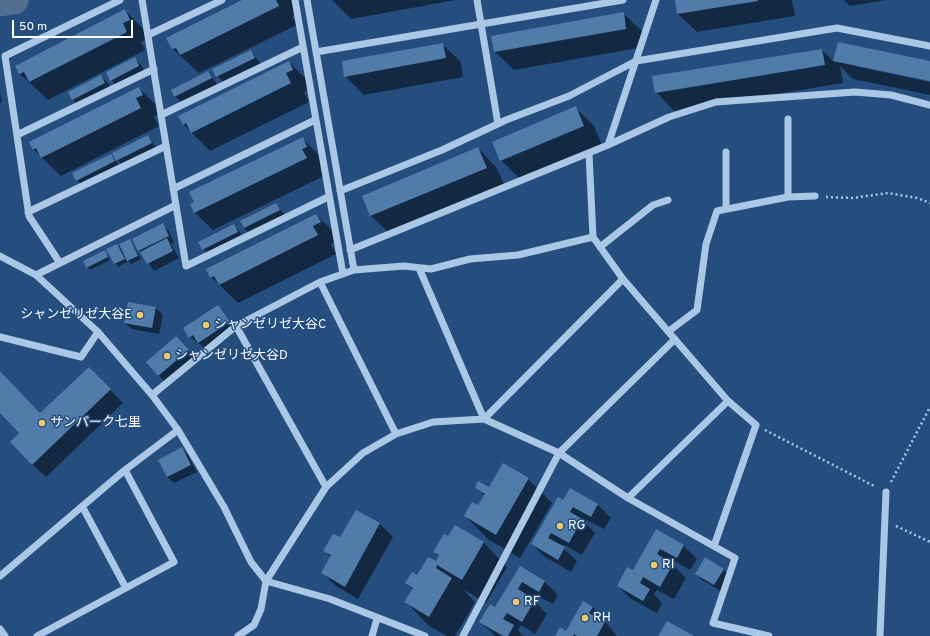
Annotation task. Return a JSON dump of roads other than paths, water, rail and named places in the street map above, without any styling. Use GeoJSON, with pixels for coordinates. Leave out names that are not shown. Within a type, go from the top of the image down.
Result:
{"type":"FeatureCollection","features":[{"type":"Feature","properties":{"kind":"street"},"geometry":{"type":"LineString","coordinates":[[60,263],[29,216],[5,56],[120,0]]}},
{"type":"Feature","properties":{"kind":"street"},"geometry":{"type":"LineString","coordinates":[[142,0],[186,266],[328,197]]}},
{"type":"Feature","properties":{"kind":"street"},"geometry":{"type":"LineString","coordinates":[[148,35],[222,0]]}},
{"type":"Feature","properties":{"kind":"street"},"geometry":{"type":"LineString","coordinates":[[296,0],[342,274]]}},
{"type":"Feature","properties":{"kind":"street"},"geometry":{"type":"LineString","coordinates":[[307,0],[354,270]]}},
{"type":"Feature","properties":{"kind":"street"},"geometry":{"type":"LineString","coordinates":[[477,0],[498,124]]}},
{"type":"Feature","properties":{"kind":"street"},"geometry":{"type":"LineString","coordinates":[[316,52],[623,0]]}},
{"type":"Feature","properties":{"kind":"street"},"geometry":{"type":"LineString","coordinates":[[608,145],[656,0]]}},
{"type":"Feature","properties":{"kind":"street"},"geometry":{"type":"LineString","coordinates":[[340,191],[442,150],[498,124],[569,96],[636,61],[837,28],[930,46]]}},
{"type":"Feature","properties":{"kind":"street"},"geometry":{"type":"LineString","coordinates":[[161,115],[303,46]]}},
{"type":"Feature","properties":{"kind":"street"},"geometry":{"type":"LineString","coordinates":[[17,135],[154,70]]}},
{"type":"Feature","properties":{"kind":"street"},"geometry":{"type":"LineString","coordinates":[[350,250],[590,153],[669,117],[716,102],[855,92],[891,95],[930,105]]}},
{"type":"Feature","properties":{"kind":"street"},"geometry":{"type":"LineString","coordinates":[[788,119],[788,197]]}},
{"type":"Feature","properties":{"kind":"street"},"geometry":{"type":"LineString","coordinates":[[173,189],[315,120]]}},
{"type":"Feature","properties":{"kind":"street"},"geometry":{"type":"LineString","coordinates":[[28,212],[166,146]]}},
{"type":"Feature","properties":{"kind":"street"},"geometry":{"type":"LineString","coordinates":[[726,152],[726,209]]}},
{"type":"Feature","properties":{"kind":"street"},"geometry":{"type":"LineString","coordinates":[[590,153],[593,236],[623,280],[668,332],[675,338],[728,401],[756,425],[714,546]]}},
{"type":"Feature","properties":{"kind":"street"},"geometry":{"type":"LineString","coordinates":[[668,332],[697,310],[706,244],[717,211],[788,197],[815,196]]}},
{"type":"Feature","properties":{"kind":"street"},"geometry":{"type":"LineString","coordinates":[[600,247],[653,205],[668,200]]}},
{"type":"Feature","properties":{"kind":"street"},"geometry":{"type":"LineString","coordinates":[[36,274],[176,205]]}},
{"type":"Feature","properties":{"kind":"street"},"geometry":{"type":"LineString","coordinates":[[152,395],[236,326],[320,282],[342,274],[354,270],[404,266],[431,269],[470,259],[518,255],[593,236]]}},
{"type":"Feature","properties":{"kind":"street"},"geometry":{"type":"LineString","coordinates":[[0,256],[36,274],[98,332],[152,395],[178,430],[224,507],[251,562],[266,581],[330,599],[377,619],[425,636]]}},
{"type":"Feature","properties":{"kind":"street"},"geometry":{"type":"LineString","coordinates":[[419,268],[484,419]]}},
{"type":"Feature","properties":{"kind":"street"},"geometry":{"type":"LineString","coordinates":[[484,419],[623,280]]}},
{"type":"Feature","properties":{"kind":"street"},"geometry":{"type":"LineString","coordinates":[[320,282],[396,434]]}},
{"type":"Feature","properties":{"kind":"street"},"geometry":{"type":"LineString","coordinates":[[236,326],[326,487]]}},
{"type":"Feature","properties":{"kind":"street"},"geometry":{"type":"LineString","coordinates":[[0,337],[4,340],[81,357],[98,332]]}},
{"type":"Feature","properties":{"kind":"street"},"geometry":{"type":"LineString","coordinates":[[463,636],[559,453],[675,338]]}},
{"type":"Feature","properties":{"kind":"street"},"geometry":{"type":"LineString","coordinates":[[628,498],[728,401]]}},
{"type":"Feature","properties":{"kind":"street"},"geometry":{"type":"LineString","coordinates":[[239,636],[254,625],[262,609],[266,581],[326,487],[363,453],[396,434],[433,422],[484,419],[559,453],[628,498],[735,558],[713,623],[770,636]]}},
{"type":"Feature","properties":{"kind":"street"},"geometry":{"type":"LineString","coordinates":[[0,576],[125,470],[178,430]]}},
{"type":"Feature","properties":{"kind":"street"},"geometry":{"type":"LineString","coordinates":[[37,636],[174,562],[125,470]]}},
{"type":"Feature","properties":{"kind":"street"},"geometry":{"type":"LineString","coordinates":[[880,636],[886,492]]}},
{"type":"Feature","properties":{"kind":"street"},"geometry":{"type":"LineString","coordinates":[[82,506],[126,588]]}},
{"type":"Feature","properties":{"kind":"street"},"geometry":{"type":"LineString","coordinates":[[372,636],[377,619]]}},
{"type":"Feature","properties":{"kind":"street"},"geometry":{"type":"LineString","coordinates":[[0,629],[5,636]]}},
{"type":"Feature","properties":{"kind":"waterway"},"geometry":{"type":"LineString","coordinates":[[0,2],[14,0]]}},
{"type":"Feature","properties":{"kind":"place","name":"シャンゼリゼ大谷E"},"geometry":{"type":"Point","coordinates":[140,315]}},
{"type":"Feature","properties":{"kind":"place","name":"シャンゼリゼ大谷C"},"geometry":{"type":"Point","coordinates":[206,325]}},
{"type":"Feature","properties":{"kind":"place","name":"シャンゼリゼ大谷D"},"geometry":{"type":"Point","coordinates":[167,356]}},
{"type":"Feature","properties":{"kind":"place","name":"サンパーク七里"},"geometry":{"type":"Point","coordinates":[42,423]}},
{"type":"Feature","properties":{"kind":"place","name":"RG"},"geometry":{"type":"Point","coordinates":[560,526]}},
{"type":"Feature","properties":{"kind":"place","name":"RI"},"geometry":{"type":"Point","coordinates":[654,565]}},
{"type":"Feature","properties":{"kind":"place","name":"RF"},"geometry":{"type":"Point","coordinates":[516,602]}},
{"type":"Feature","properties":{"kind":"place","name":"RH"},"geometry":{"type":"Point","coordinates":[585,618]}}]}
